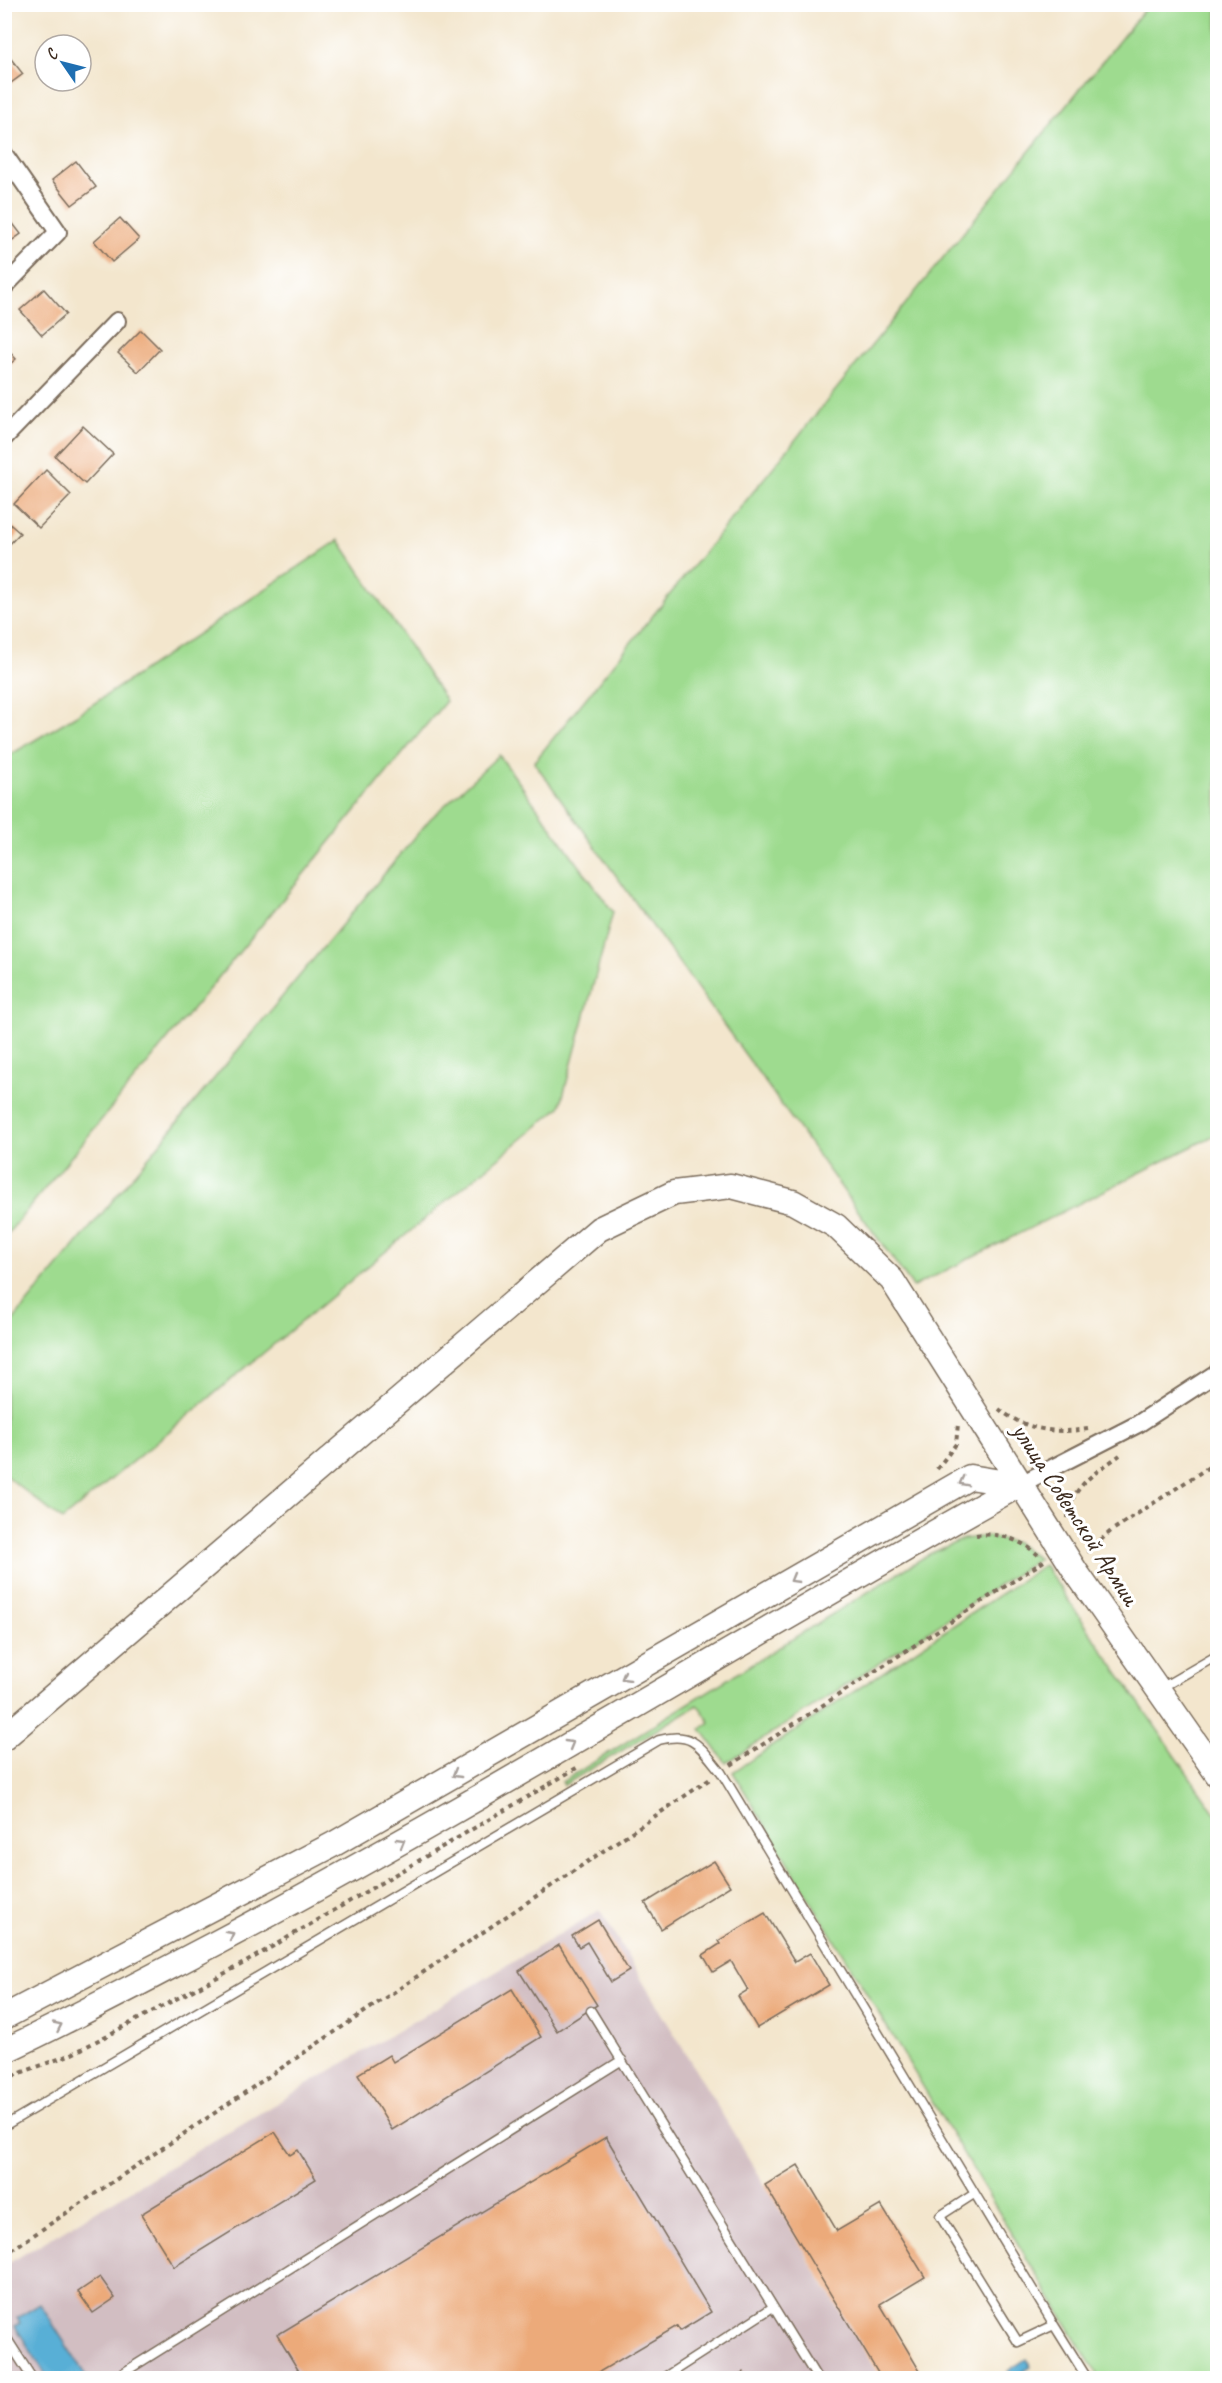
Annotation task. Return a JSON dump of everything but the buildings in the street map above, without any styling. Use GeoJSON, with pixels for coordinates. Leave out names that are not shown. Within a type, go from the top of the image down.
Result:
{"type":"FeatureCollection","features":[{"type":"Feature","properties":{"kind":"main road","name":"улица Советской Армии"},"geometry":{"type":"LineString","coordinates":[[4,1738],[599,1228],[674,1193],[731,1186],[793,1202],[836,1226],[892,1280],[967,1395],[1019,1485],[1080,1565],[1158,1689],[1218,1775]]}},
{"type":"Feature","properties":{"kind":"main road"},"geometry":{"type":"LineString","coordinates":[[4,2017],[52,1995],[334,1844],[970,1477],[1019,1485]]}},
{"type":"Feature","properties":{"kind":"main road"},"geometry":{"type":"LineString","coordinates":[[4,2051],[69,2021],[339,1878],[907,1547],[1019,1485]]}},
{"type":"Feature","properties":{"kind":"street"},"geometry":{"type":"LineString","coordinates":[[4,154],[58,232],[4,287]]}},
{"type":"Feature","properties":{"kind":"street"},"geometry":{"type":"LineString","coordinates":[[4,438],[117,321]]}},
{"type":"Feature","properties":{"kind":"street"},"geometry":{"type":"LineString","coordinates":[[1019,1485],[1138,1424],[1218,1372]]}},
{"type":"Feature","properties":{"kind":"lane"},"geometry":{"type":"LineString","coordinates":[[1158,1689],[1218,1655]]}},
{"type":"Feature","properties":{"kind":"lane"},"geometry":{"type":"LineString","coordinates":[[4,2126],[659,1740],[674,1736],[688,1737],[698,1744],[721,1772],[1087,2379]]}},
{"type":"Feature","properties":{"kind":"lane"},"geometry":{"type":"LineString","coordinates":[[591,2011],[817,2379]]}},
{"type":"Feature","properties":{"kind":"lane"},"geometry":{"type":"LineString","coordinates":[[116,2379],[622,2060]]}},
{"type":"Feature","properties":{"kind":"lane"},"geometry":{"type":"LineString","coordinates":[[974,2194],[940,2216],[1018,2342],[1054,2325]]}},
{"type":"Feature","properties":{"kind":"lane"},"geometry":{"type":"LineString","coordinates":[[663,2379],[773,2307]]}},
{"type":"Feature","properties":{"kind":"lane"},"geometry":{"type":"LineString","coordinates":[[4,2334],[32,2379]]}},
{"type":"Feature","properties":{"kind":"path"},"geometry":{"type":"LineString","coordinates":[[966,1536],[985,1534],[1013,1539],[1030,1547],[1065,1580],[1080,1565],[1095,1543],[1218,1461]]}},
{"type":"Feature","properties":{"kind":"path"},"geometry":{"type":"LineString","coordinates":[[4,2255],[721,1772],[1045,1561]]}},
{"type":"Feature","properties":{"kind":"path"},"geometry":{"type":"LineString","coordinates":[[4,2079],[72,2054],[246,1962],[582,1764]]}},
{"type":"Feature","properties":{"kind":"shaded area"},"geometry":{"type":"Polygon","coordinates":[[[600,1910],[880,2378],[5,2378],[4,2266],[600,1910]]]}},
{"type":"Feature","properties":{"kind":"green space"},"geometry":{"type":"Polygon","coordinates":[[[1148,5],[1217,5],[1217,1134],[913,1287],[534,762],[1148,5]]]}},
{"type":"Feature","properties":{"kind":"green space"},"geometry":{"type":"Polygon","coordinates":[[[339,540],[446,701],[5,1237],[5,758],[75,716],[339,540]]]}},
{"type":"Feature","properties":{"kind":"green space"},"geometry":{"type":"Polygon","coordinates":[[[499,755],[613,912],[560,1107],[62,1520],[5,1475],[5,1330],[430,819],[499,755]]]}},
{"type":"Feature","properties":{"kind":"green space"},"geometry":{"type":"Polygon","coordinates":[[[988,1536],[1016,1543],[1039,1559],[726,1763],[701,1729],[710,1722],[698,1705],[564,1785],[562,1782],[929,1554],[964,1539],[988,1536]]]}},
{"type":"Feature","properties":{"kind":"green space"},"geometry":{"type":"Polygon","coordinates":[[[1044,1565],[1217,1816],[1217,2378],[1099,2378],[733,1772],[1044,1565]]]}},
{"type":"Feature","properties":{"kind":"water"},"geometry":{"type":"Polygon","coordinates":[[[40,2304],[86,2376],[48,2378],[15,2326],[20,2323],[17,2318],[40,2304]]]}},
{"type":"Feature","properties":{"kind":"water"},"geometry":{"type":"Polygon","coordinates":[[[1026,2359],[1031,2367],[1024,2371],[1029,2378],[1012,2378],[1008,2371],[1026,2359]]]}}]}
